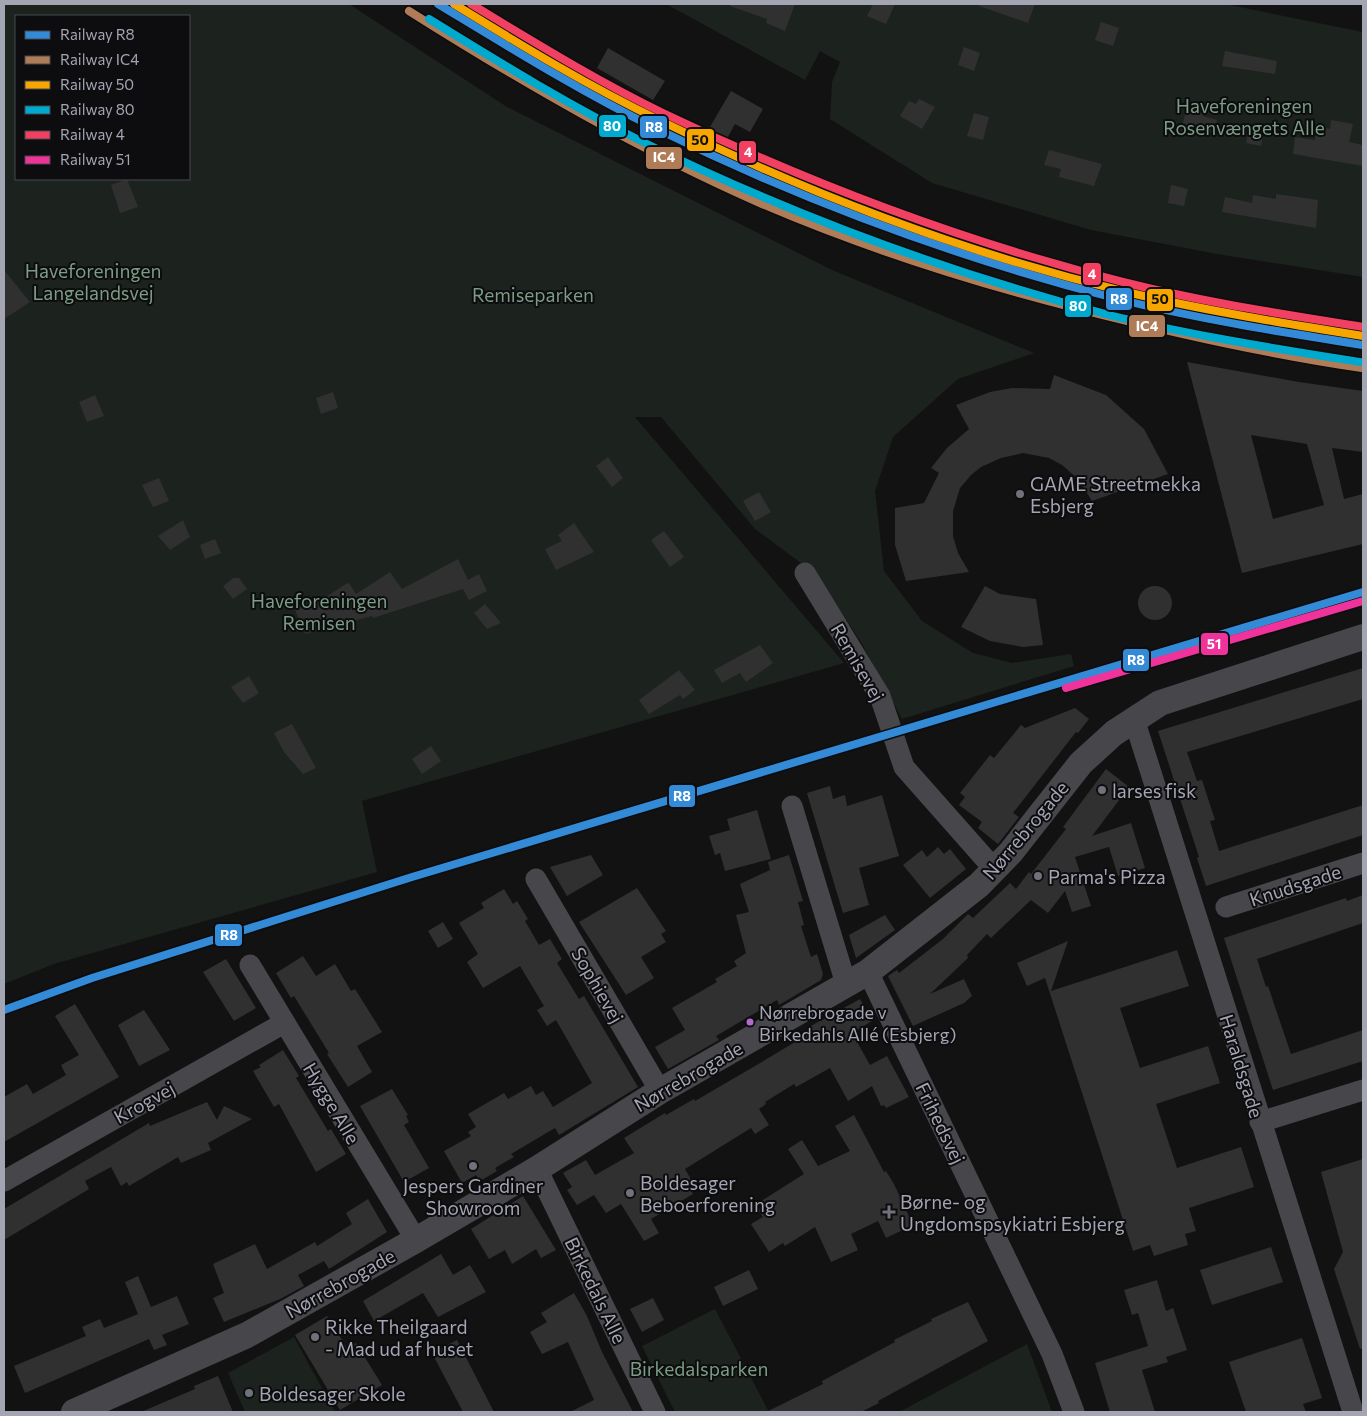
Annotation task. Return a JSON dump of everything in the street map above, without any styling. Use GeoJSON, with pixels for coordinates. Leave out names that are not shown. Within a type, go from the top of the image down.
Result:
{"type":"FeatureCollection","features":[{"type":"Feature","properties":{"kind":"street","name":"Remisevej"},"geometry":{"type":"LineString","coordinates":[[805,573],[880,696],[904,766],[995,870]]}},
{"type":"Feature","properties":{"kind":"street","name":"Nørrebrogade"},"geometry":{"type":"LineString","coordinates":[[74,1412],[247,1335],[416,1240],[537,1169],[660,1091],[857,978],[935,921],[995,870],[1081,763],[1104,741],[1160,703],[1363,637]]}},
{"type":"Feature","properties":{"kind":"street","name":"Haraldsgade"},"geometry":{"type":"LineString","coordinates":[[1134,719],[1353,1412]]}},
{"type":"Feature","properties":{"kind":"street","name":"Frihedsvej"},"geometry":{"type":"LineString","coordinates":[[792,806],[857,978],[1052,1354],[1074,1412]]}},
{"type":"Feature","properties":{"kind":"street","name":"Knudsgade"},"geometry":{"type":"LineString","coordinates":[[1226,907],[1363,863]]}},
{"type":"Feature","properties":{"kind":"street","name":"Sophievej"},"geometry":{"type":"LineString","coordinates":[[536,879],[660,1091]]}},
{"type":"Feature","properties":{"kind":"street","name":"Hygge Alle"},"geometry":{"type":"LineString","coordinates":[[250,965],[416,1240]]}},
{"type":"Feature","properties":{"kind":"street","name":"Krogvej"},"geometry":{"type":"LineString","coordinates":[[4,1181],[284,1023]]}},
{"type":"Feature","properties":{"kind":"street"},"geometry":{"type":"LineString","coordinates":[[1260,1122],[1363,1090]]}},
{"type":"Feature","properties":{"kind":"street","name":"Birkedals Alle"},"geometry":{"type":"LineString","coordinates":[[537,1169],[655,1412]]}},
{"type":"Feature","properties":{"kind":"green space"},"geometry":{"type":"Polygon","coordinates":[[[4,4],[349,4],[507,107],[832,270],[1034,353],[958,379],[893,437],[875,491],[884,571],[922,621],[973,653],[1012,663],[1071,654],[1074,666],[902,719],[861,642],[816,574],[755,529],[661,417],[635,417],[844,663],[362,801],[377,872],[54,964],[4,984],[4,4]]]}},
{"type":"Feature","properties":{"kind":"green space","name":"Haveforeningen Rosenvængets Alle"},"geometry":{"type":"Polygon","coordinates":[[[666,4],[1225,4],[1363,32],[1363,277],[1217,254],[1091,230],[932,183],[830,119],[832,82],[840,62],[820,51],[805,80],[666,4]]]}},
{"type":"Feature","properties":{"kind":"green space","name":"Birkedalsparken"},"geometry":{"type":"Polygon","coordinates":[[[715,1309],[769,1412],[675,1412],[642,1346],[715,1309]]]}},
{"type":"Feature","properties":{"kind":"green space","name":"Boldesager Skole"},"geometry":{"type":"Polygon","coordinates":[[[294,1337],[335,1412],[245,1412],[228,1373],[294,1337]]]}},
{"type":"Feature","properties":{"kind":"green space"},"geometry":{"type":"Polygon","coordinates":[[[1027,1344],[1052,1412],[899,1412],[1027,1344]]]}},
{"type":"Feature","properties":{"kind":"building"},"geometry":{"type":"Polygon","coordinates":[[[730,4],[795,4],[785,31],[766,23],[767,19],[730,6],[730,4]]]}},
{"type":"Feature","properties":{"kind":"building"},"geometry":{"type":"Polygon","coordinates":[[[873,4],[895,4],[886,24],[867,16],[873,4]]]}},
{"type":"Feature","properties":{"kind":"building"},"geometry":{"type":"Polygon","coordinates":[[[980,4],[1035,4],[1028,23],[979,6],[980,4]]]}},
{"type":"Feature","properties":{"kind":"building"},"geometry":{"type":"Polygon","coordinates":[[[1101,22],[1119,28],[1113,46],[1095,40],[1101,22]]]}},
{"type":"Feature","properties":{"kind":"building"},"geometry":{"type":"Polygon","coordinates":[[[964,47],[980,53],[974,71],[958,65],[964,47]]]}},
{"type":"Feature","properties":{"kind":"building"},"geometry":{"type":"Polygon","coordinates":[[[608,48],[665,81],[653,100],[597,68],[608,48]]]}},
{"type":"Feature","properties":{"kind":"building"},"geometry":{"type":"Polygon","coordinates":[[[1225,51],[1277,61],[1275,74],[1222,66],[1225,51]]]}},
{"type":"Feature","properties":{"kind":"building"},"geometry":{"type":"Polygon","coordinates":[[[731,91],[763,109],[750,132],[735,124],[725,142],[707,132],[731,91]]]}},
{"type":"Feature","properties":{"kind":"building"},"geometry":{"type":"Polygon","coordinates":[[[919,99],[935,107],[922,129],[900,116],[909,101],[916,104],[919,99]]]}},
{"type":"Feature","properties":{"kind":"building"},"geometry":{"type":"Polygon","coordinates":[[[1186,110],[1203,113],[1203,116],[1217,120],[1214,134],[1182,127],[1186,110]]]}},
{"type":"Feature","properties":{"kind":"building"},"geometry":{"type":"Polygon","coordinates":[[[974,113],[989,117],[983,140],[967,136],[974,113]]]}},
{"type":"Feature","properties":{"kind":"building"},"geometry":{"type":"Polygon","coordinates":[[[1331,120],[1353,124],[1349,142],[1363,145],[1363,166],[1293,154],[1295,137],[1315,140],[1317,126],[1330,129],[1331,120]]]}},
{"type":"Feature","properties":{"kind":"building"},"geometry":{"type":"Polygon","coordinates":[[[1249,129],[1264,131],[1261,146],[1246,143],[1249,129]]]}},
{"type":"Feature","properties":{"kind":"building"},"geometry":{"type":"Polygon","coordinates":[[[1049,150],[1102,164],[1094,186],[1059,177],[1061,169],[1044,165],[1049,150]]]}},
{"type":"Feature","properties":{"kind":"building"},"geometry":{"type":"Polygon","coordinates":[[[127,180],[138,207],[120,213],[111,185],[127,180]]]}},
{"type":"Feature","properties":{"kind":"building"},"geometry":{"type":"Polygon","coordinates":[[[1171,185],[1188,189],[1184,206],[1168,203],[1171,185]]]}},
{"type":"Feature","properties":{"kind":"building"},"geometry":{"type":"Polygon","coordinates":[[[1276,194],[1318,200],[1316,228],[1222,212],[1225,197],[1252,203],[1253,195],[1276,199],[1276,194]]]}},
{"type":"Feature","properties":{"kind":"building"},"geometry":{"type":"Polygon","coordinates":[[[4,270],[30,302],[4,319],[4,270]]]}},
{"type":"Feature","properties":{"kind":"building"},"geometry":{"type":"Polygon","coordinates":[[[1187,362],[1299,382],[1363,391],[1363,452],[1332,448],[1344,499],[1363,494],[1363,544],[1242,573],[1187,362]],[[1251,435],[1273,519],[1324,505],[1307,444],[1251,435]]]}},
{"type":"Feature","properties":{"kind":"building"},"geometry":{"type":"Polygon","coordinates":[[[1054,375],[1106,395],[1144,429],[1168,474],[1092,501],[1078,479],[1062,465],[1049,458],[1023,453],[1001,458],[981,467],[971,475],[960,488],[953,511],[953,536],[958,553],[969,572],[906,581],[895,545],[895,508],[924,503],[939,473],[931,468],[947,448],[969,429],[956,405],[990,392],[1012,388],[1050,389],[1054,375]]]}},
{"type":"Feature","properties":{"kind":"building"},"geometry":{"type":"Polygon","coordinates":[[[333,392],[338,408],[321,414],[316,398],[333,392]]]}},
{"type":"Feature","properties":{"kind":"building"},"geometry":{"type":"Polygon","coordinates":[[[95,395],[104,416],[87,422],[79,402],[95,395]]]}},
{"type":"Feature","properties":{"kind":"building"},"geometry":{"type":"Polygon","coordinates":[[[608,457],[623,478],[612,487],[596,466],[608,457]]]}},
{"type":"Feature","properties":{"kind":"building"},"geometry":{"type":"Polygon","coordinates":[[[159,478],[169,501],[153,507],[142,485],[159,478]]]}},
{"type":"Feature","properties":{"kind":"building"},"geometry":{"type":"Polygon","coordinates":[[[759,492],[771,512],[755,521],[743,501],[759,492]]]}},
{"type":"Feature","properties":{"kind":"building"},"geometry":{"type":"Polygon","coordinates":[[[183,520],[190,537],[170,550],[158,536],[183,520]]]}},
{"type":"Feature","properties":{"kind":"building"},"geometry":{"type":"Polygon","coordinates":[[[574,523],[594,552],[556,570],[545,549],[562,541],[558,535],[574,523]]]}},
{"type":"Feature","properties":{"kind":"building"},"geometry":{"type":"Polygon","coordinates":[[[664,531],[684,557],[670,567],[651,540],[664,531]]]}},
{"type":"Feature","properties":{"kind":"building"},"geometry":{"type":"Polygon","coordinates":[[[215,539],[221,553],[205,559],[200,545],[215,539]]]}},
{"type":"Feature","properties":{"kind":"building"},"geometry":{"type":"Polygon","coordinates":[[[458,559],[468,580],[479,574],[487,591],[469,600],[463,589],[373,618],[372,616],[305,634],[295,610],[320,597],[321,600],[349,583],[356,594],[390,572],[402,589],[458,559]]]}},
{"type":"Feature","properties":{"kind":"building"},"geometry":{"type":"Polygon","coordinates":[[[233,578],[239,578],[247,589],[233,599],[223,586],[233,578]]]}},
{"type":"Feature","properties":{"kind":"building"},"geometry":{"type":"Polygon","coordinates":[[[985,586],[1000,594],[1036,599],[1043,645],[1023,647],[990,641],[961,627],[985,586]]]}},
{"type":"Feature","properties":{"kind":"building"},"geometry":{"type":"Polygon","coordinates":[[[1155,586],[1167,591],[1172,603],[1167,615],[1155,620],[1143,615],[1138,603],[1143,591],[1155,586]]]}},
{"type":"Feature","properties":{"kind":"building"},"geometry":{"type":"Polygon","coordinates":[[[485,604],[501,623],[487,629],[474,613],[485,604]]]}},
{"type":"Feature","properties":{"kind":"building"},"geometry":{"type":"Polygon","coordinates":[[[760,645],[773,663],[746,682],[740,673],[722,683],[714,670],[760,645]]]}},
{"type":"Feature","properties":{"kind":"building"},"geometry":{"type":"Polygon","coordinates":[[[1363,668],[1363,699],[1187,752],[1197,781],[1202,780],[1215,820],[1210,821],[1219,851],[1363,805],[1363,835],[1206,886],[1197,858],[1199,857],[1158,731],[1363,668]]]}},
{"type":"Feature","properties":{"kind":"building"},"geometry":{"type":"Polygon","coordinates":[[[679,670],[695,690],[683,699],[680,695],[649,714],[639,700],[679,670]]]}},
{"type":"Feature","properties":{"kind":"building"},"geometry":{"type":"Polygon","coordinates":[[[249,676],[259,693],[243,703],[231,687],[249,676]]]}},
{"type":"Feature","properties":{"kind":"building"},"geometry":{"type":"Polygon","coordinates":[[[1075,708],[1089,719],[1078,733],[1076,732],[1013,813],[1019,817],[998,844],[978,828],[982,822],[959,805],[965,797],[960,793],[990,755],[994,758],[1021,725],[1025,728],[1075,708]]]}},
{"type":"Feature","properties":{"kind":"building"},"geometry":{"type":"Polygon","coordinates":[[[292,724],[316,768],[303,774],[284,752],[274,733],[292,724]]]}},
{"type":"Feature","properties":{"kind":"building"},"geometry":{"type":"Polygon","coordinates":[[[431,746],[441,761],[422,774],[412,759],[431,746]]]}},
{"type":"Feature","properties":{"kind":"building"},"geometry":{"type":"Polygon","coordinates":[[[1106,769],[1129,787],[1092,836],[1131,823],[1145,868],[1118,876],[1109,847],[1075,857],[1091,906],[1072,912],[1065,891],[1048,913],[1031,900],[991,938],[987,934],[967,955],[968,958],[930,994],[964,979],[972,996],[964,1003],[913,1026],[888,976],[897,970],[899,973],[943,939],[968,914],[973,918],[1010,883],[1016,889],[1029,872],[1031,874],[1066,829],[1063,827],[1106,769]]]}},
{"type":"Feature","properties":{"kind":"building"},"geometry":{"type":"Polygon","coordinates":[[[830,786],[833,799],[845,795],[847,806],[882,795],[899,856],[859,868],[869,905],[843,913],[807,793],[830,786]]]}},
{"type":"Feature","properties":{"kind":"building"},"geometry":{"type":"Polygon","coordinates":[[[757,810],[771,859],[725,871],[720,853],[715,855],[709,836],[730,830],[727,819],[757,810]]]}},
{"type":"Feature","properties":{"kind":"building"},"geometry":{"type":"Polygon","coordinates":[[[938,847],[944,854],[950,849],[966,869],[930,898],[903,865],[922,850],[927,857],[938,847]]]}},
{"type":"Feature","properties":{"kind":"building"},"geometry":{"type":"Polygon","coordinates":[[[591,855],[603,875],[567,896],[550,867],[591,855]]]}},
{"type":"Feature","properties":{"kind":"building"},"geometry":{"type":"Polygon","coordinates":[[[789,855],[803,901],[798,902],[804,925],[801,926],[811,957],[817,954],[823,974],[821,980],[779,1005],[777,1000],[716,1036],[719,1040],[668,1069],[655,1047],[685,1030],[672,1008],[717,982],[715,979],[737,966],[734,961],[746,953],[736,915],[749,912],[740,884],[770,870],[768,862],[789,855]]]}},
{"type":"Feature","properties":{"kind":"building"},"geometry":{"type":"Polygon","coordinates":[[[637,888],[666,931],[661,934],[666,942],[641,957],[654,978],[626,995],[579,922],[637,888]]]}},
{"type":"Feature","properties":{"kind":"building"},"geometry":{"type":"Polygon","coordinates":[[[504,889],[513,904],[517,901],[528,919],[525,921],[539,945],[550,939],[562,959],[557,963],[579,999],[584,996],[638,1087],[559,1135],[555,1128],[511,1154],[514,1157],[495,1168],[497,1171],[480,1181],[476,1175],[462,1183],[444,1151],[471,1136],[468,1132],[476,1127],[468,1114],[504,1093],[508,1099],[531,1086],[536,1095],[543,1091],[553,1107],[592,1083],[556,1020],[547,1026],[537,1010],[544,1006],[520,966],[483,988],[467,962],[478,954],[459,923],[484,908],[481,903],[504,889]]]}},
{"type":"Feature","properties":{"kind":"building"},"geometry":{"type":"Polygon","coordinates":[[[1363,895],[1363,923],[1257,959],[1291,1054],[1363,1030],[1363,1061],[1273,1090],[1224,938],[1346,898],[1347,901],[1363,895]]]}},
{"type":"Feature","properties":{"kind":"building"},"geometry":{"type":"Polygon","coordinates":[[[885,915],[895,930],[856,958],[849,935],[885,915]]]}},
{"type":"Feature","properties":{"kind":"building"},"geometry":{"type":"Polygon","coordinates":[[[443,922],[453,939],[438,948],[428,931],[443,922]]]}},
{"type":"Feature","properties":{"kind":"building"},"geometry":{"type":"Polygon","coordinates":[[[1068,941],[1051,991],[1177,950],[1189,986],[1120,1008],[1140,1068],[1208,1046],[1220,1083],[1156,1104],[1177,1168],[1241,1147],[1254,1187],[1189,1208],[1196,1231],[1185,1234],[1188,1245],[1154,1256],[1150,1245],[1133,1251],[1045,978],[1027,986],[1017,963],[1068,941]]]}},
{"type":"Feature","properties":{"kind":"building"},"geometry":{"type":"Polygon","coordinates":[[[303,956],[316,976],[335,964],[351,991],[355,989],[382,1032],[357,1046],[372,1072],[348,1087],[294,996],[291,998],[276,973],[303,956]]]}},
{"type":"Feature","properties":{"kind":"building"},"geometry":{"type":"Polygon","coordinates":[[[226,959],[256,1008],[234,1021],[203,972],[226,959]]]}},
{"type":"Feature","properties":{"kind":"building"},"geometry":{"type":"Polygon","coordinates":[[[860,999],[872,1021],[852,1033],[870,1065],[887,1056],[909,1097],[886,1108],[884,1105],[881,1106],[872,1086],[848,1101],[830,1068],[796,1087],[794,1084],[765,1102],[766,1104],[759,1109],[769,1125],[755,1134],[751,1128],[685,1169],[696,1188],[691,1191],[693,1194],[651,1219],[659,1233],[644,1241],[621,1204],[606,1213],[594,1195],[577,1205],[567,1190],[572,1187],[563,1173],[586,1160],[595,1175],[634,1153],[624,1138],[665,1113],[666,1115],[694,1099],[695,1101],[755,1066],[812,1032],[809,1027],[860,999]]]}},
{"type":"Feature","properties":{"kind":"building"},"geometry":{"type":"Polygon","coordinates":[[[75,1004],[119,1077],[4,1142],[4,1097],[27,1084],[33,1094],[66,1075],[61,1065],[79,1055],[55,1016],[75,1004]]]}},
{"type":"Feature","properties":{"kind":"building"},"geometry":{"type":"Polygon","coordinates":[[[144,1010],[170,1050],[139,1066],[118,1025],[144,1010]]]}},
{"type":"Feature","properties":{"kind":"building"},"geometry":{"type":"Polygon","coordinates":[[[283,1050],[299,1076],[296,1078],[328,1131],[331,1129],[346,1154],[316,1172],[279,1104],[274,1107],[253,1071],[283,1050]]]}},
{"type":"Feature","properties":{"kind":"building"},"geometry":{"type":"Polygon","coordinates":[[[392,1089],[408,1115],[406,1116],[409,1122],[404,1125],[429,1168],[404,1182],[360,1106],[392,1089]]]}},
{"type":"Feature","properties":{"kind":"building"},"geometry":{"type":"Polygon","coordinates":[[[207,1102],[217,1120],[224,1106],[252,1119],[208,1143],[211,1150],[181,1163],[178,1157],[129,1186],[127,1182],[121,1186],[111,1167],[85,1181],[89,1189],[4,1240],[4,1209],[149,1123],[150,1126],[207,1102]]]}},
{"type":"Feature","properties":{"kind":"building"},"geometry":{"type":"Polygon","coordinates":[[[854,1115],[884,1172],[886,1171],[894,1184],[913,1225],[886,1238],[878,1221],[851,1234],[858,1250],[831,1262],[815,1227],[785,1246],[783,1243],[769,1252],[751,1224],[763,1217],[758,1210],[761,1208],[758,1203],[804,1174],[788,1149],[802,1140],[818,1166],[850,1151],[835,1126],[854,1115]]]}},
{"type":"Feature","properties":{"kind":"building"},"geometry":{"type":"Polygon","coordinates":[[[1363,1159],[1363,1348],[1360,1349],[1334,1269],[1343,1252],[1321,1172],[1363,1159]]]}},
{"type":"Feature","properties":{"kind":"building"},"geometry":{"type":"Polygon","coordinates":[[[523,1196],[556,1250],[541,1258],[536,1249],[512,1264],[505,1250],[489,1259],[471,1229],[523,1196]]]}},
{"type":"Feature","properties":{"kind":"building"},"geometry":{"type":"Polygon","coordinates":[[[368,1199],[387,1232],[329,1269],[324,1261],[298,1275],[304,1286],[280,1299],[224,1322],[213,1298],[224,1293],[213,1264],[255,1244],[267,1269],[315,1242],[317,1246],[352,1224],[346,1213],[368,1199]]]}},
{"type":"Feature","properties":{"kind":"building"},"geometry":{"type":"Polygon","coordinates":[[[1271,1247],[1283,1282],[1212,1305],[1200,1270],[1271,1247]]]}},
{"type":"Feature","properties":{"kind":"building"},"geometry":{"type":"Polygon","coordinates":[[[441,1254],[453,1275],[470,1265],[486,1292],[438,1317],[423,1293],[374,1321],[363,1301],[441,1254]]]}},
{"type":"Feature","properties":{"kind":"building"},"geometry":{"type":"Polygon","coordinates":[[[749,1270],[758,1289],[723,1306],[714,1287],[749,1270]]]}},
{"type":"Feature","properties":{"kind":"building"},"geometry":{"type":"Polygon","coordinates":[[[138,1276],[151,1307],[177,1296],[189,1324],[162,1335],[167,1345],[154,1350],[149,1339],[25,1393],[14,1366],[86,1336],[82,1327],[100,1319],[104,1328],[138,1314],[125,1282],[138,1276]]]}},
{"type":"Feature","properties":{"kind":"building"},"geometry":{"type":"Polygon","coordinates":[[[1157,1280],[1166,1311],[1173,1308],[1187,1350],[1166,1357],[1168,1362],[1142,1370],[1155,1412],[1110,1412],[1095,1363],[1148,1346],[1138,1313],[1132,1315],[1124,1290],[1157,1280]]]}},
{"type":"Feature","properties":{"kind":"building"},"geometry":{"type":"Polygon","coordinates":[[[574,1293],[633,1412],[570,1412],[594,1400],[568,1342],[542,1354],[530,1332],[547,1322],[541,1313],[574,1293]]]}},
{"type":"Feature","properties":{"kind":"building"},"geometry":{"type":"Polygon","coordinates":[[[653,1298],[664,1320],[642,1332],[630,1309],[653,1298]]]}},
{"type":"Feature","properties":{"kind":"building"},"geometry":{"type":"Polygon","coordinates":[[[968,1302],[988,1341],[878,1401],[879,1403],[861,1412],[766,1412],[823,1384],[822,1381],[895,1342],[894,1340],[932,1321],[931,1319],[968,1302]]]}},
{"type":"Feature","properties":{"kind":"building"},"geometry":{"type":"Polygon","coordinates":[[[327,1316],[347,1348],[356,1343],[382,1385],[340,1410],[295,1335],[327,1316]]]}},
{"type":"Feature","properties":{"kind":"building"},"geometry":{"type":"Polygon","coordinates":[[[1302,1338],[1322,1398],[1303,1404],[1306,1412],[1246,1412],[1229,1362],[1302,1338]]]}},
{"type":"Feature","properties":{"kind":"building"},"geometry":{"type":"Polygon","coordinates":[[[457,1340],[494,1412],[463,1412],[432,1353],[457,1340]]]}},
{"type":"Feature","properties":{"kind":"building"},"geometry":{"type":"Polygon","coordinates":[[[218,1376],[233,1412],[141,1412],[195,1389],[194,1386],[218,1376]]]}},
{"type":"Feature","properties":{"kind":"rail line","name":"R8"},"geometry":{"type":"LineString","coordinates":[[438,4],[572,84],[627,114],[767,180],[882,226],[999,265],[1118,299],[1209,319],[1363,345]]}},
{"type":"Feature","properties":{"kind":"rail line","name":"50"},"geometry":{"type":"LineString","coordinates":[[454,4],[555,65],[633,107],[771,172],[886,218],[1003,258],[1122,291],[1212,310],[1363,336]]}},
{"type":"Feature","properties":{"kind":"rail line","name":"4"},"geometry":{"type":"LineString","coordinates":[[471,4],[542,47],[638,101],[775,164],[889,209],[1005,249],[1123,282],[1213,302],[1363,327]]}},
{"type":"Feature","properties":{"kind":"rail line","name":"IC4"},"geometry":{"type":"LineString","coordinates":[[409,11],[495,64],[626,138],[762,204],[840,235],[958,276],[1079,309],[1220,342],[1362,368]]}},
{"type":"Feature","properties":{"kind":"rail line","name":"80"},"geometry":{"type":"LineString","coordinates":[[429,19],[564,100],[647,144],[760,196],[876,242],[993,282],[1113,316],[1205,336],[1360,362]]}},
{"type":"Feature","properties":{"kind":"rail line","name":"R8"},"geometry":{"type":"LineString","coordinates":[[4,1010],[92,978],[412,877],[1363,592]]}},
{"type":"Feature","properties":{"kind":"rail line","name":"51"},"geometry":{"type":"LineString","coordinates":[[1066,688],[1363,601]]}},
{"type":"Feature","properties":{"kind":"place","name":"GAME Streetmekka Esbjerg"},"geometry":{"type":"Point","coordinates":[1020,494]}},
{"type":"Feature","properties":{"kind":"place","name":"larses fisk"},"geometry":{"type":"Point","coordinates":[1102,790]}},
{"type":"Feature","properties":{"kind":"place","name":"Parma's Pizza"},"geometry":{"type":"Point","coordinates":[1038,876]}},
{"type":"Feature","properties":{"kind":"place","name":"Nørrebrogade v Birkedahls Allé (Esbjerg)"},"geometry":{"type":"Point","coordinates":[750,1022]}},
{"type":"Feature","properties":{"kind":"place","name":"Jespers Gardiner Showroom"},"geometry":{"type":"Point","coordinates":[473,1166]}},
{"type":"Feature","properties":{"kind":"place","name":"Boldesager Beboerforening"},"geometry":{"type":"Point","coordinates":[630,1193]}},
{"type":"Feature","properties":{"kind":"place","name":"Børne- og Ungdomspsykiatri Esbjerg"},"geometry":{"type":"Point","coordinates":[889,1212]}},
{"type":"Feature","properties":{"kind":"place","name":"Rikke Theilgaard - Mad ud af huset"},"geometry":{"type":"Point","coordinates":[315,1337]}},
{"type":"Feature","properties":{"kind":"place","name":"Boldesager Skole"},"geometry":{"type":"Point","coordinates":[249,1393]}},
{"type":"Feature","properties":{"kind":"park label","name":"Haveforeningen Langelandsvej"},"geometry":{"type":"Point","coordinates":[93,281]}},
{"type":"Feature","properties":{"kind":"park label","name":"Remiseparken"},"geometry":{"type":"Point","coordinates":[533,294]}},
{"type":"Feature","properties":{"kind":"park label","name":"Haveforeningen Remisen"},"geometry":{"type":"Point","coordinates":[319,611]}}]}
